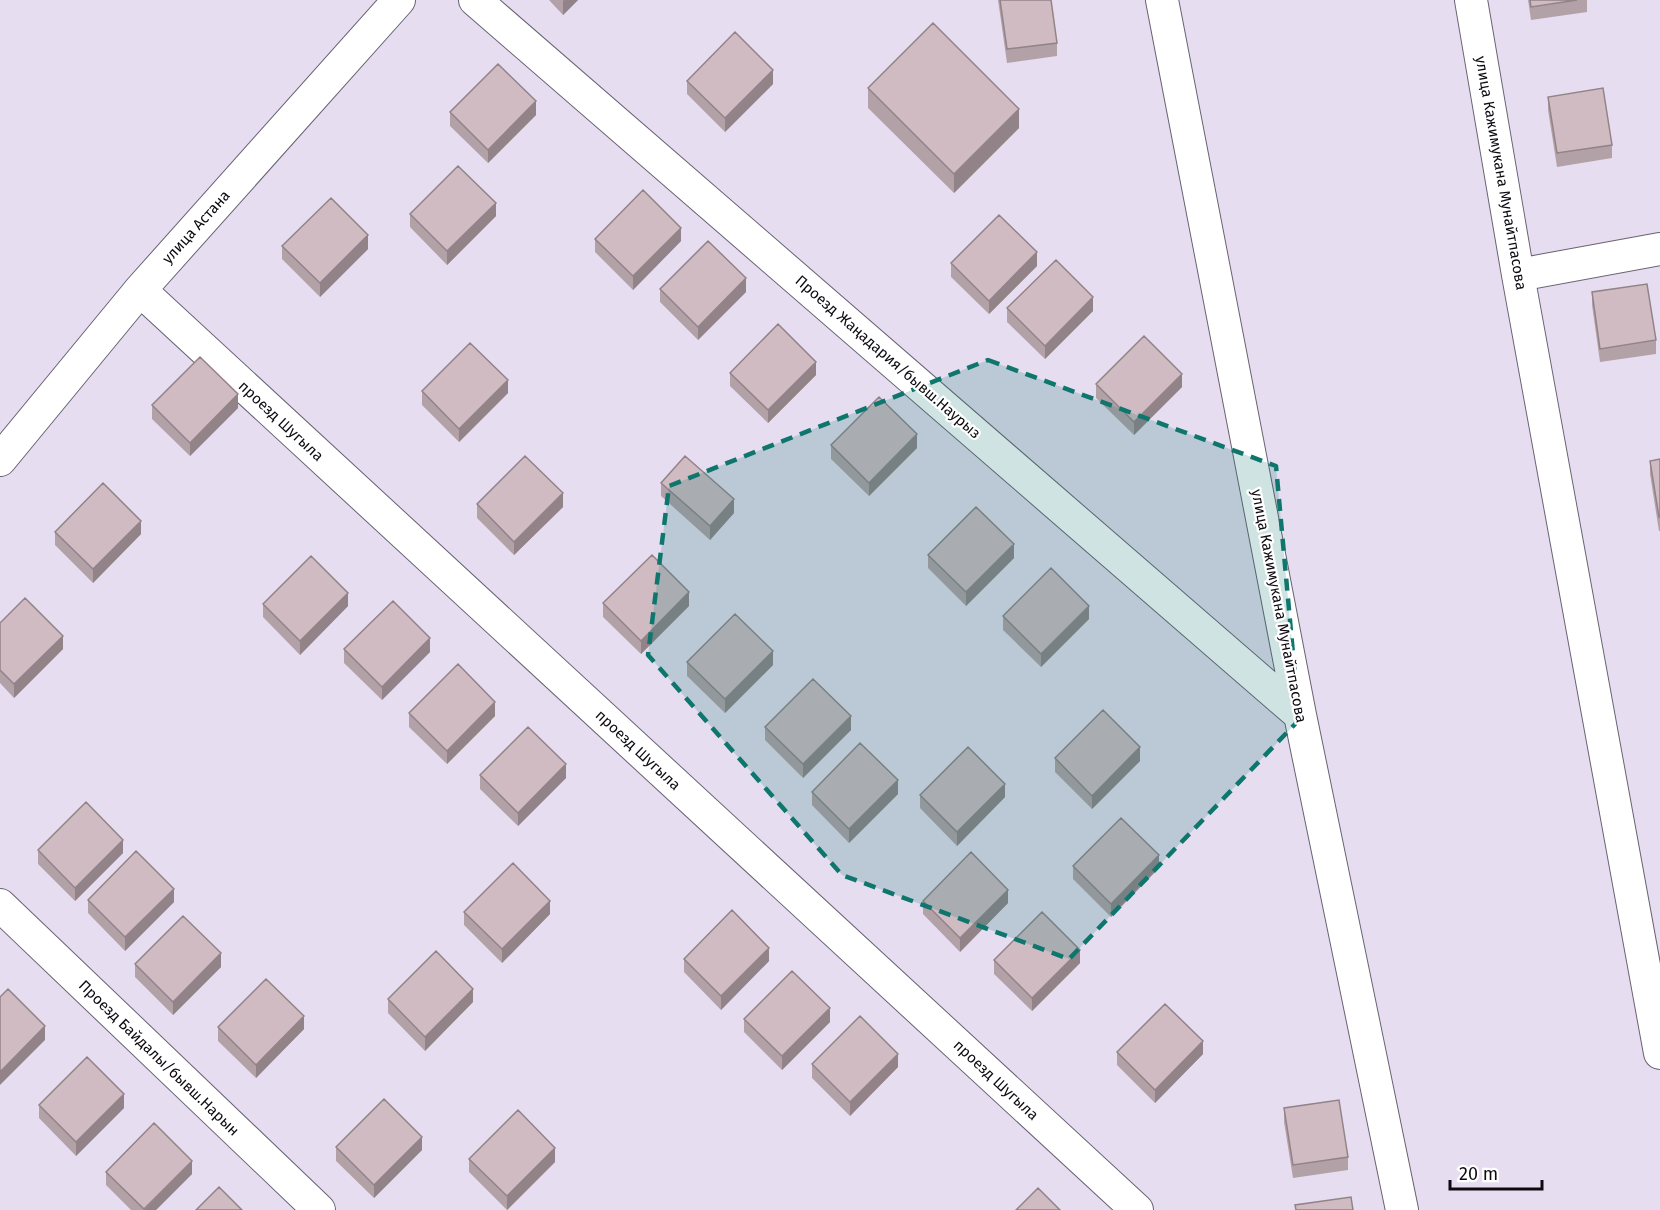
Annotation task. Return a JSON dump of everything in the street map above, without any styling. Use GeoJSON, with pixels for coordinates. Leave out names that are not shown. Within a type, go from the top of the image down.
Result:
{"type":"FeatureCollection","features":[{"type":"Feature","properties":{"kind":"street","name":"улица Астана"},"geometry":{"type":"LineString","coordinates":[[0,460],[140,290],[399,0]]}},
{"type":"Feature","properties":{"kind":"street","name":"Проезд Жаңадария/бывш.Наурыз"},"geometry":{"type":"LineString","coordinates":[[475,0],[1300,715]]}},
{"type":"Feature","properties":{"kind":"street","name":"улица Кажимукана Мунайтпасова"},"geometry":{"type":"LineString","coordinates":[[1162,0],[1300,715],[1401,1210]]}},
{"type":"Feature","properties":{"kind":"street","name":"улица Кажимукана Мунайтпасова"},"geometry":{"type":"LineString","coordinates":[[1471,0],[1518,275],[1660,1053]]}},
{"type":"Feature","properties":{"kind":"street"},"geometry":{"type":"LineString","coordinates":[[1518,275],[1660,249]]}},
{"type":"Feature","properties":{"kind":"street","name":"проезд Шугыла"},"geometry":{"type":"LineString","coordinates":[[140,290],[1137,1210]]}},
{"type":"Feature","properties":{"kind":"street","name":"Проезд Байдалы/бывш.Нарын"},"geometry":{"type":"LineString","coordinates":[[0,905],[319,1210]]}},
{"type":"Feature","properties":{"kind":"highlighted area"},"geometry":{"type":"Polygon","coordinates":[[[988,360],[1276,466],[1299,720],[1069,959],[842,875],[648,655],[669,486],[988,360]]]}},
{"type":"Feature","properties":{"kind":"building"},"geometry":{"type":"Polygon","coordinates":[[[1000,0],[1051,0],[1057,43],[1007,49],[1000,0]]]}},
{"type":"Feature","properties":{"kind":"building"},"geometry":{"type":"Polygon","coordinates":[[[1530,0],[1577,0],[1531,7],[1530,0]]]}},
{"type":"Feature","properties":{"kind":"building"},"geometry":{"type":"Polygon","coordinates":[[[933,23],[1019,109],[954,174],[868,88],[933,23]]]}},
{"type":"Feature","properties":{"kind":"building"},"geometry":{"type":"Polygon","coordinates":[[[735,32],[773,70],[725,118],[687,81],[735,32]]]}},
{"type":"Feature","properties":{"kind":"building"},"geometry":{"type":"Polygon","coordinates":[[[498,64],[536,101],[488,150],[450,112],[498,64]]]}},
{"type":"Feature","properties":{"kind":"building"},"geometry":{"type":"Polygon","coordinates":[[[1603,88],[1612,145],[1557,153],[1548,97],[1603,88]]]}},
{"type":"Feature","properties":{"kind":"building"},"geometry":{"type":"Polygon","coordinates":[[[458,166],[496,203],[447,251],[410,214],[458,166]]]}},
{"type":"Feature","properties":{"kind":"building"},"geometry":{"type":"Polygon","coordinates":[[[643,190],[681,228],[633,276],[595,239],[643,190]]]}},
{"type":"Feature","properties":{"kind":"building"},"geometry":{"type":"Polygon","coordinates":[[[331,198],[368,235],[320,283],[282,246],[331,198]]]}},
{"type":"Feature","properties":{"kind":"building"},"geometry":{"type":"Polygon","coordinates":[[[999,215],[1037,252],[989,301],[951,263],[999,215]]]}},
{"type":"Feature","properties":{"kind":"building"},"geometry":{"type":"Polygon","coordinates":[[[708,241],[746,278],[698,327],[660,289],[708,241]]]}},
{"type":"Feature","properties":{"kind":"building"},"geometry":{"type":"Polygon","coordinates":[[[1056,260],[1093,297],[1045,346],[1007,308],[1056,260]]]}},
{"type":"Feature","properties":{"kind":"building"},"geometry":{"type":"Polygon","coordinates":[[[1647,284],[1656,340],[1600,349],[1592,292],[1647,284]]]}},
{"type":"Feature","properties":{"kind":"building"},"geometry":{"type":"Polygon","coordinates":[[[778,324],[816,362],[768,410],[730,373],[778,324]]]}},
{"type":"Feature","properties":{"kind":"building"},"geometry":{"type":"Polygon","coordinates":[[[1144,336],[1182,374],[1134,422],[1096,384],[1144,336]]]}},
{"type":"Feature","properties":{"kind":"building"},"geometry":{"type":"Polygon","coordinates":[[[470,343],[508,380],[459,429],[422,391],[470,343]]]}},
{"type":"Feature","properties":{"kind":"building"},"geometry":{"type":"Polygon","coordinates":[[[200,357],[238,394],[190,443],[152,405],[200,357]]]}},
{"type":"Feature","properties":{"kind":"building"},"geometry":{"type":"Polygon","coordinates":[[[879,397],[917,434],[869,483],[831,445],[879,397]]]}},
{"type":"Feature","properties":{"kind":"building"},"geometry":{"type":"Polygon","coordinates":[[[525,456],[563,493],[514,542],[477,504],[525,456]]]}},
{"type":"Feature","properties":{"kind":"building"},"geometry":{"type":"Polygon","coordinates":[[[685,456],[734,499],[710,526],[661,483],[685,456]]]}},
{"type":"Feature","properties":{"kind":"building"},"geometry":{"type":"Polygon","coordinates":[[[1660,459],[1660,517],[1659,517],[1650,461],[1660,459]]]}},
{"type":"Feature","properties":{"kind":"building"},"geometry":{"type":"Polygon","coordinates":[[[103,483],[141,521],[93,569],[55,532],[103,483]]]}},
{"type":"Feature","properties":{"kind":"building"},"geometry":{"type":"Polygon","coordinates":[[[976,507],[1014,544],[966,592],[928,555],[976,507]]]}},
{"type":"Feature","properties":{"kind":"building"},"geometry":{"type":"Polygon","coordinates":[[[652,555],[689,592],[641,641],[603,603],[652,555]]]}},
{"type":"Feature","properties":{"kind":"building"},"geometry":{"type":"Polygon","coordinates":[[[311,556],[348,593],[300,641],[263,604],[311,556]]]}},
{"type":"Feature","properties":{"kind":"building"},"geometry":{"type":"Polygon","coordinates":[[[1051,568],[1089,606],[1041,654],[1003,616],[1051,568]]]}},
{"type":"Feature","properties":{"kind":"building"},"geometry":{"type":"Polygon","coordinates":[[[25,598],[63,636],[14,684],[0,670],[0,623],[25,598]]]}},
{"type":"Feature","properties":{"kind":"building"},"geometry":{"type":"Polygon","coordinates":[[[393,601],[430,638],[382,687],[344,649],[393,601]]]}},
{"type":"Feature","properties":{"kind":"building"},"geometry":{"type":"Polygon","coordinates":[[[735,614],[773,651],[725,699],[687,662],[735,614]]]}},
{"type":"Feature","properties":{"kind":"building"},"geometry":{"type":"Polygon","coordinates":[[[458,664],[495,702],[447,751],[409,713],[458,664]]]}},
{"type":"Feature","properties":{"kind":"building"},"geometry":{"type":"Polygon","coordinates":[[[813,679],[851,716],[803,764],[765,727],[813,679]]]}},
{"type":"Feature","properties":{"kind":"building"},"geometry":{"type":"Polygon","coordinates":[[[1103,710],[1140,747],[1092,796],[1055,758],[1103,710]]]}},
{"type":"Feature","properties":{"kind":"building"},"geometry":{"type":"Polygon","coordinates":[[[528,727],[566,764],[518,813],[480,775],[528,727]]]}},
{"type":"Feature","properties":{"kind":"building"},"geometry":{"type":"Polygon","coordinates":[[[860,743],[898,780],[849,829],[812,792],[860,743]]]}},
{"type":"Feature","properties":{"kind":"building"},"geometry":{"type":"Polygon","coordinates":[[[968,747],[1005,784],[957,832],[920,795],[968,747]]]}},
{"type":"Feature","properties":{"kind":"building"},"geometry":{"type":"Polygon","coordinates":[[[86,802],[123,840],[75,888],[38,850],[86,802]]]}},
{"type":"Feature","properties":{"kind":"building"},"geometry":{"type":"Polygon","coordinates":[[[1121,818],[1159,855],[1111,904],[1073,866],[1121,818]]]}},
{"type":"Feature","properties":{"kind":"building"},"geometry":{"type":"Polygon","coordinates":[[[136,851],[174,889],[125,937],[88,900],[136,851]]]}},
{"type":"Feature","properties":{"kind":"building"},"geometry":{"type":"Polygon","coordinates":[[[971,852],[1008,890],[960,938],[923,901],[971,852]]]}},
{"type":"Feature","properties":{"kind":"building"},"geometry":{"type":"Polygon","coordinates":[[[513,863],[550,901],[502,949],[464,912],[513,863]]]}},
{"type":"Feature","properties":{"kind":"building"},"geometry":{"type":"Polygon","coordinates":[[[732,910],[769,948],[721,996],[684,959],[732,910]]]}},
{"type":"Feature","properties":{"kind":"building"},"geometry":{"type":"Polygon","coordinates":[[[1042,912],[1080,950],[1032,998],[994,960],[1042,912]]]}},
{"type":"Feature","properties":{"kind":"building"},"geometry":{"type":"Polygon","coordinates":[[[183,916],[221,953],[173,1002],[135,964],[183,916]]]}},
{"type":"Feature","properties":{"kind":"building"},"geometry":{"type":"Polygon","coordinates":[[[436,951],[473,989],[425,1037],[388,999],[436,951]]]}},
{"type":"Feature","properties":{"kind":"building"},"geometry":{"type":"Polygon","coordinates":[[[792,971],[830,1008],[782,1056],[744,1019],[792,971]]]}},
{"type":"Feature","properties":{"kind":"building"},"geometry":{"type":"Polygon","coordinates":[[[266,979],[304,1016],[256,1065],[218,1027],[266,979]]]}},
{"type":"Feature","properties":{"kind":"building"},"geometry":{"type":"Polygon","coordinates":[[[8,989],[45,1026],[0,1072],[0,997],[8,989]]]}},
{"type":"Feature","properties":{"kind":"building"},"geometry":{"type":"Polygon","coordinates":[[[1165,1004],[1203,1041],[1155,1090],[1117,1052],[1165,1004]]]}},
{"type":"Feature","properties":{"kind":"building"},"geometry":{"type":"Polygon","coordinates":[[[860,1016],[898,1054],[850,1102],[812,1064],[860,1016]]]}},
{"type":"Feature","properties":{"kind":"building"},"geometry":{"type":"Polygon","coordinates":[[[87,1057],[124,1094],[76,1142],[39,1105],[87,1057]]]}},
{"type":"Feature","properties":{"kind":"building"},"geometry":{"type":"Polygon","coordinates":[[[384,1099],[422,1137],[374,1185],[336,1147],[384,1099]]]}},
{"type":"Feature","properties":{"kind":"building"},"geometry":{"type":"Polygon","coordinates":[[[1339,1100],[1348,1157],[1293,1165],[1284,1108],[1339,1100]]]}},
{"type":"Feature","properties":{"kind":"building"},"geometry":{"type":"Polygon","coordinates":[[[518,1110],[555,1148],[507,1196],[469,1159],[518,1110]]]}},
{"type":"Feature","properties":{"kind":"building"},"geometry":{"type":"Polygon","coordinates":[[[154,1123],[192,1161],[144,1209],[106,1172],[154,1123]]]}},
{"type":"Feature","properties":{"kind":"building"},"geometry":{"type":"Polygon","coordinates":[[[219,1187],[242,1210],[196,1210],[219,1187]]]}},
{"type":"Feature","properties":{"kind":"building"},"geometry":{"type":"Polygon","coordinates":[[[1038,1188],[1060,1210],[1016,1210],[1038,1188]]]}},
{"type":"Feature","properties":{"kind":"building"},"geometry":{"type":"Polygon","coordinates":[[[1351,1197],[1353,1210],[1296,1210],[1295,1205],[1351,1197]]]}}]}
